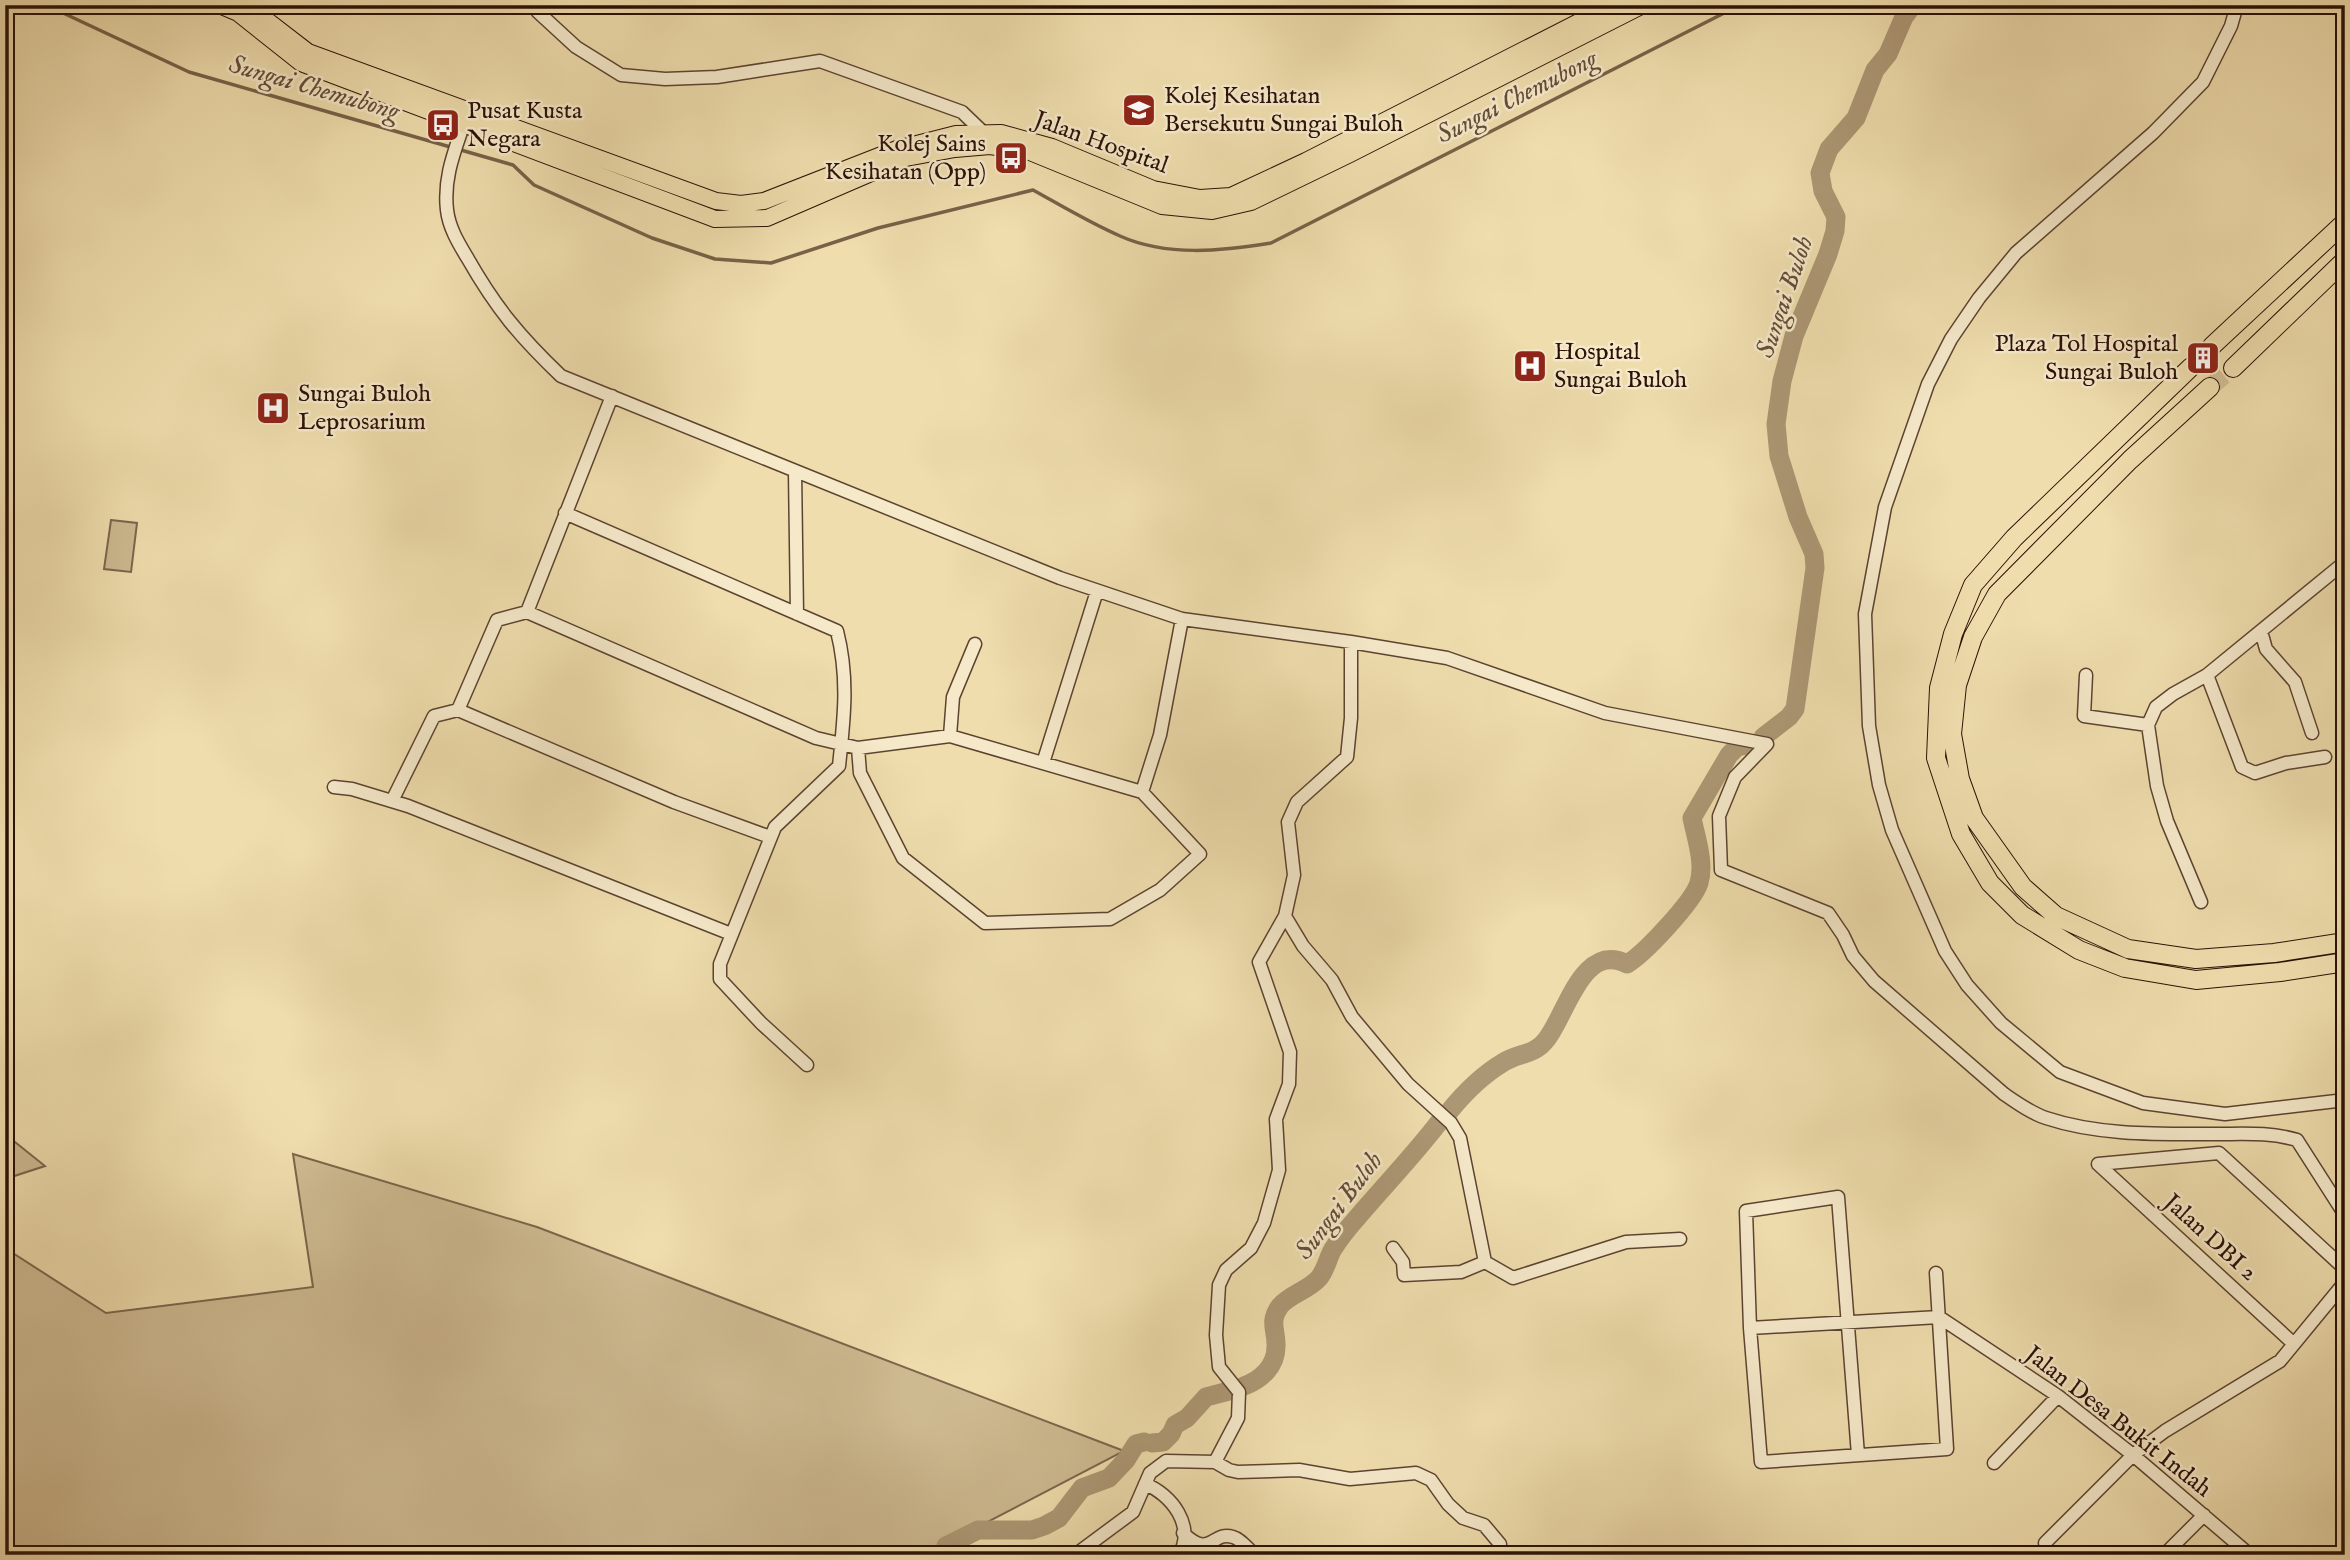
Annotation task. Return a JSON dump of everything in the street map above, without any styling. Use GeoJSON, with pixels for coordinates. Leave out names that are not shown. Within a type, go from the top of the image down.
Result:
{"type":"FeatureCollection","features":[{"type":"Feature","properties":{"kind":"highway"},"geometry":{"type":"LineString","coordinates":[[2212,346],[2345,222]]}},
{"type":"Feature","properties":{"kind":"highway"},"geometry":{"type":"LineString","coordinates":[[2232,368],[2339,266],[2314,251]]}},
{"type":"Feature","properties":{"kind":"highway"},"geometry":{"type":"LineString","coordinates":[[2191,367],[2014,538],[1973,585],[1953,634],[1939,688],[1936,758],[1961,834],[1990,883],[2022,915],[2079,950],[2125,968],[2196,980],[2280,972],[2345,962]]}},
{"type":"Feature","properties":{"kind":"highway"},"geometry":{"type":"LineString","coordinates":[[2210,387],[2130,460],[1997,594],[1973,637],[1957,685],[1952,734],[1961,779],[1975,818],[2023,887],[2056,916],[2128,949],[2196,959],[2274,953],[2345,942]]}},
{"type":"Feature","properties":{"kind":"main road","name":"Jalan Hospital"},"geometry":{"type":"LineString","coordinates":[[219,5],[242,8],[302,63],[715,219],[767,218],[906,158],[955,149],[988,140],[1001,133],[1052,147],[1153,189],[1200,198],[1231,196],[1306,161],[1612,5]]}},
{"type":"Feature","properties":{"kind":"main road","name":"Jalan Hospital"},"geometry":{"type":"LineString","coordinates":[[988,140],[1030,152],[1162,206],[1212,211],[1251,202],[1643,5]]}},
{"type":"Feature","properties":{"kind":"street"},"geometry":{"type":"LineString","coordinates":[[534,5],[538,12],[576,47],[621,75],[665,79],[718,77],[820,61],[962,112],[988,140]]}},
{"type":"Feature","properties":{"kind":"street"},"geometry":{"type":"LineString","coordinates":[[2237,5],[2231,26],[2203,82],[2153,134],[2016,253],[1951,339],[1928,384],[1885,507],[1865,614],[1870,726],[1879,785],[1892,830],[1945,951],[1967,985],[2001,1023],[2060,1072],[2143,1103],[2225,1114],[2343,1101]]}},
{"type":"Feature","properties":{"kind":"street"},"geometry":{"type":"LineString","coordinates":[[464,123],[450,162],[446,206],[450,227],[491,299],[526,342],[561,376],[1060,578],[1182,619],[1447,658],[1605,713],[1767,744],[1735,777],[1719,816],[1721,870],[1828,913],[1843,934],[1853,956],[1874,981],[2004,1094],[2024,1108],[2045,1118],[2080,1127],[2150,1134],[2265,1134],[2297,1140],[2345,1215]]}},
{"type":"Feature","properties":{"kind":"street"},"geometry":{"type":"LineString","coordinates":[[527,612],[612,396]]}},
{"type":"Feature","properties":{"kind":"street"},"geometry":{"type":"LineString","coordinates":[[795,471],[797,614]]}},
{"type":"Feature","properties":{"kind":"street"},"geometry":{"type":"LineString","coordinates":[[565,513],[838,631],[845,662],[844,725],[839,766],[775,827],[720,964],[720,979],[761,1023],[807,1065]]}},
{"type":"Feature","properties":{"kind":"street"},"geometry":{"type":"LineString","coordinates":[[2201,902],[2163,809],[2148,725],[2156,707],[2207,675],[2345,562]]}},
{"type":"Feature","properties":{"kind":"street"},"geometry":{"type":"LineString","coordinates":[[1043,763],[1097,591]]}},
{"type":"Feature","properties":{"kind":"street"},"geometry":{"type":"LineString","coordinates":[[458,710],[497,620],[527,612],[816,738],[841,746],[858,748],[950,736],[1142,792],[1200,854],[1160,890],[1110,919],[985,923],[903,858],[860,773],[858,748]]}},
{"type":"Feature","properties":{"kind":"street"},"geometry":{"type":"LineString","coordinates":[[1142,792],[1160,735],[1182,619]]}},
{"type":"Feature","properties":{"kind":"street"},"geometry":{"type":"LineString","coordinates":[[2261,631],[2266,649],[2295,682],[2312,733]]}},
{"type":"Feature","properties":{"kind":"street"},"geometry":{"type":"LineString","coordinates":[[1215,1462],[1238,1418],[1239,1392],[1219,1367],[1216,1335],[1219,1284],[1226,1270],[1251,1248],[1264,1223],[1279,1170],[1276,1119],[1289,1084],[1290,1052],[1259,962],[1285,916],[1294,874],[1288,821],[1297,803],[1347,757],[1351,718],[1351,642]]}},
{"type":"Feature","properties":{"kind":"street"},"geometry":{"type":"LineString","coordinates":[[950,736],[953,696],[975,644]]}},
{"type":"Feature","properties":{"kind":"street"},"geometry":{"type":"LineString","coordinates":[[2086,675],[2083,715],[2148,725]]}},
{"type":"Feature","properties":{"kind":"street"},"geometry":{"type":"LineString","coordinates":[[2207,675],[2242,767],[2248,772],[2255,773],[2286,763],[2325,757]]}},
{"type":"Feature","properties":{"kind":"street"},"geometry":{"type":"LineString","coordinates":[[392,801],[434,716],[458,710],[674,802],[770,837]]}},
{"type":"Feature","properties":{"kind":"street"},"geometry":{"type":"LineString","coordinates":[[334,787],[352,789],[392,801],[731,934]]}},
{"type":"Feature","properties":{"kind":"street"},"geometry":{"type":"LineString","coordinates":[[1285,916],[1303,946],[1332,980],[1352,1017],[1408,1084],[1451,1123],[1460,1138],[1485,1262],[1513,1278],[1626,1242],[1680,1239]]}},
{"type":"Feature","properties":{"kind":"street","name":"Jalan DBI 2"},"geometry":{"type":"LineString","coordinates":[[2294,1344],[2098,1164],[2219,1153],[2345,1269]]}},
{"type":"Feature","properties":{"kind":"street"},"geometry":{"type":"LineString","coordinates":[[1858,1455],[1838,1197],[1746,1211],[1750,1328],[1761,1462],[1947,1449],[1936,1273]]}},
{"type":"Feature","properties":{"kind":"street"},"geometry":{"type":"LineString","coordinates":[[1393,1248],[1403,1262],[1404,1275],[1461,1272],[1485,1262]]}},
{"type":"Feature","properties":{"kind":"street"},"geometry":{"type":"LineString","coordinates":[[2045,1543],[2133,1455],[2165,1431],[2280,1361],[2345,1282]]}},
{"type":"Feature","properties":{"kind":"street"},"geometry":{"type":"LineString","coordinates":[[1750,1328],[1939,1317]]}},
{"type":"Feature","properties":{"kind":"street","name":"Jalan Desa Bukit Indah"},"geometry":{"type":"LineString","coordinates":[[1939,1317],[2058,1396],[2133,1455],[2250,1555]]}},
{"type":"Feature","properties":{"kind":"street"},"geometry":{"type":"LineString","coordinates":[[1994,1463],[2058,1396]]}},
{"type":"Feature","properties":{"kind":"street"},"geometry":{"type":"LineString","coordinates":[[1075,1555],[1133,1512],[1150,1473],[1166,1461],[1215,1462],[1228,1470],[1238,1472],[1299,1469],[1350,1479],[1416,1473],[1431,1480],[1448,1504],[1463,1518],[1483,1525],[1500,1544]]}},
{"type":"Feature","properties":{"kind":"street"},"geometry":{"type":"LineString","coordinates":[[1145,1484],[1159,1489],[1179,1510],[1183,1533],[1179,1555]]}},
{"type":"Feature","properties":{"kind":"street"},"geometry":{"type":"LineString","coordinates":[[2164,1555],[2204,1515]]}},
{"type":"Feature","properties":{"kind":"street"},"geometry":{"type":"LineString","coordinates":[[1183,1533],[1194,1545],[1202,1546],[1212,1545],[1228,1535],[1236,1538],[1255,1555]]}},
{"type":"Feature","properties":{"kind":"shaded area"},"geometry":{"type":"Polygon","coordinates":[[[111,520],[137,523],[131,572],[104,569],[111,520]]]}},
{"type":"Feature","properties":{"kind":"shaded area"},"geometry":{"type":"Polygon","coordinates":[[[5,1134],[45,1166],[5,1179],[5,1134]]]}},
{"type":"Feature","properties":{"kind":"shaded area"},"geometry":{"type":"Polygon","coordinates":[[[293,1154],[537,1227],[1124,1451],[924,1555],[5,1555],[5,1248],[106,1313],[313,1287],[293,1154]]]}},
{"type":"Feature","properties":{"kind":"waterway","name":"Sungai Chemubong"},"geometry":{"type":"LineString","coordinates":[[46,5],[189,72],[513,165],[534,185],[652,238],[715,259],[771,263],[878,228],[1033,190],[1109,231],[1138,243],[1176,250],[1214,250],[1271,243],[1740,5]]}},
{"type":"Feature","properties":{"kind":"waterway","name":"Sungai Buloh"},"geometry":{"type":"LineString","coordinates":[[1763,737],[1795,709],[1815,568],[1814,554],[1798,517],[1779,456],[1776,424],[1782,381],[1794,336],[1835,231],[1836,217],[1823,191],[1820,173],[1829,149],[1856,118],[1875,70],[1888,54],[1904,17],[1913,5]]}},
{"type":"Feature","properties":{"kind":"waterway","name":"Sungai Buloh"},"geometry":{"type":"LineString","coordinates":[[1448,1113],[1488,1073],[1509,1059],[1542,1045],[1577,984],[1587,972],[1598,963],[1611,960],[1627,964],[1645,950],[1678,914],[1695,892],[1701,875],[1692,818],[1729,755],[1737,747],[1747,745]]}},
{"type":"Feature","properties":{"kind":"waterway","name":"Sungai Buloh"},"geometry":{"type":"LineString","coordinates":[[1244,1386],[1262,1376],[1273,1360],[1276,1347],[1274,1317],[1280,1306],[1319,1278],[1344,1233],[1440,1121]]}},
{"type":"Feature","properties":{"kind":"waterway","name":"Sungai Buloh"},"geometry":{"type":"LineString","coordinates":[[1152,1443],[1163,1442],[1175,1425],[1187,1418],[1206,1397],[1229,1391]]}},
{"type":"Feature","properties":{"kind":"waterway","name":"Sungai Buloh"},"geometry":{"type":"LineString","coordinates":[[945,1555],[946,1546],[978,1530],[1032,1530],[1059,1518],[1082,1488],[1109,1478],[1126,1460],[1136,1444],[1144,1442]]}},
{"type":"Feature","properties":{"kind":"tunnel"},"geometry":{"type":"LineString","coordinates":[[2191,367],[2212,346]]}},
{"type":"Feature","properties":{"kind":"tunnel"},"geometry":{"type":"LineString","coordinates":[[2210,387],[2233,368]]}},
{"type":"Feature","properties":{"kind":"place","name":"Kolej Kesihatan Bersekutu Sungai Buloh"},"geometry":{"type":"Point","coordinates":[1139,110]}},
{"type":"Feature","properties":{"kind":"place","name":"Pusat Kusta Negara"},"geometry":{"type":"Point","coordinates":[443,125]}},
{"type":"Feature","properties":{"kind":"place","name":"Kolej Sains Kesihatan (Opp)"},"geometry":{"type":"Point","coordinates":[1011,158]}},
{"type":"Feature","properties":{"kind":"place","name":"Plaza Tol Hospital Sungai Buloh"},"geometry":{"type":"Point","coordinates":[2203,358]}},
{"type":"Feature","properties":{"kind":"place","name":"Hospital Sungai Buloh"},"geometry":{"type":"Point","coordinates":[1530,366]}},
{"type":"Feature","properties":{"kind":"place","name":"Sungai Buloh Leprosarium"},"geometry":{"type":"Point","coordinates":[273,408]}}]}
